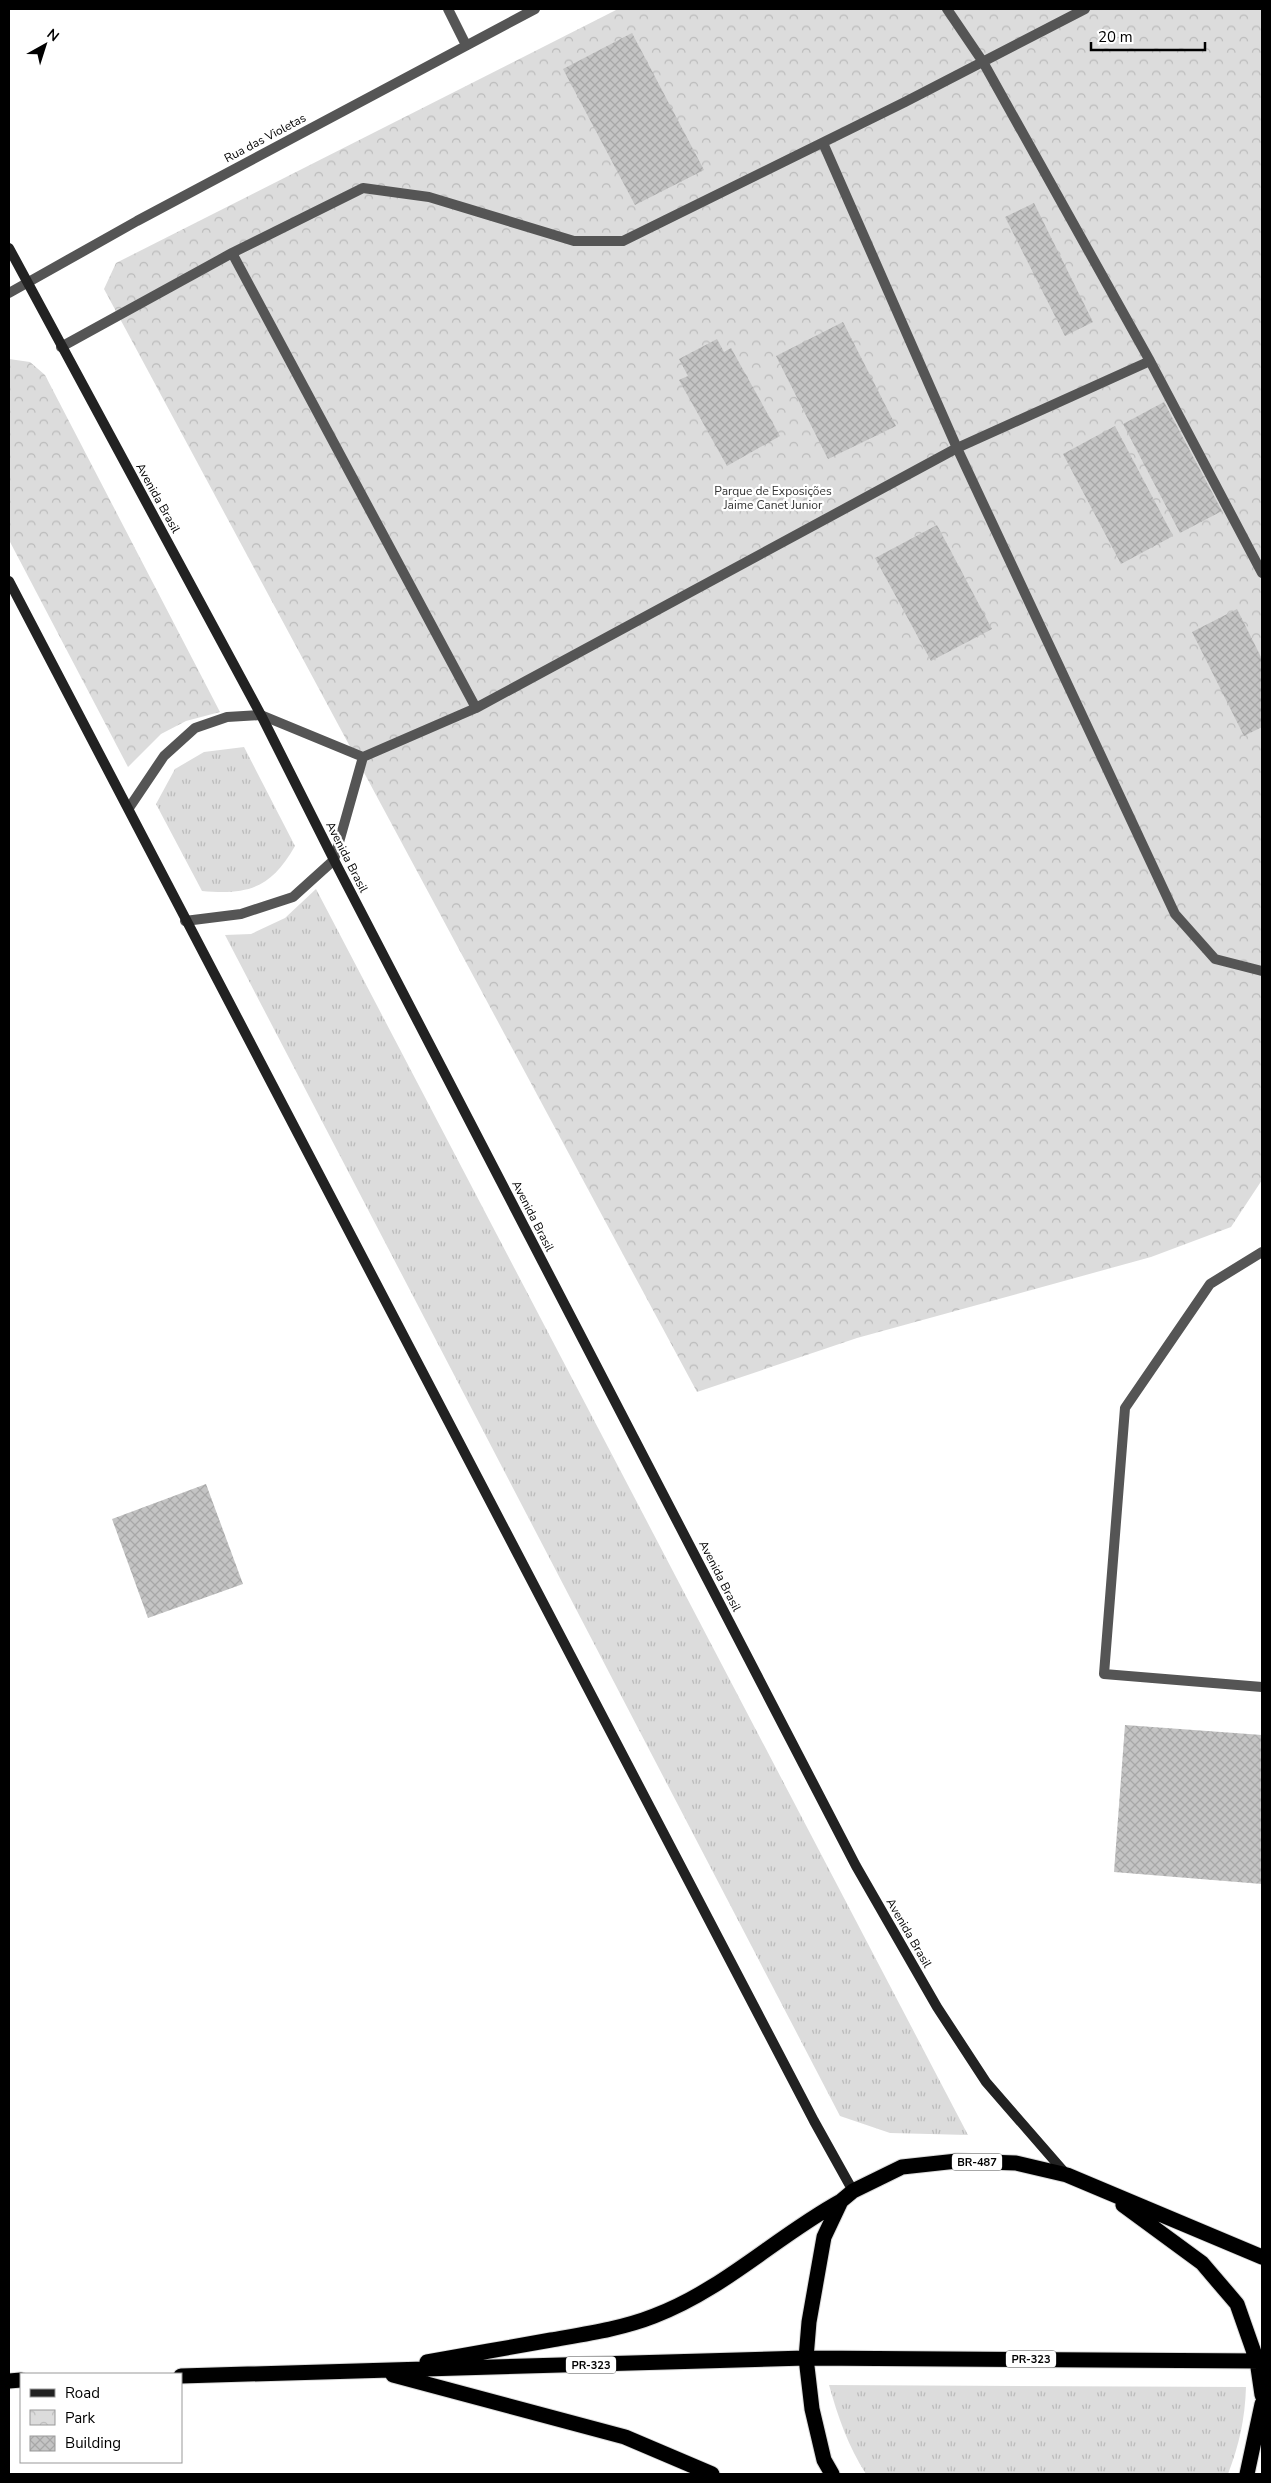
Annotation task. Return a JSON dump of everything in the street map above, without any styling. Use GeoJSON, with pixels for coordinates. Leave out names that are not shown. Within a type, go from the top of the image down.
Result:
{"type":"FeatureCollection","features":[{"type":"Feature","properties":{"kind":"highway","name":"BR-487"},"geometry":{"type":"LineString","coordinates":[[832,2474],[824,2460],[812,2409],[806,2358],[809,2322],[824,2237],[841,2201],[853,2190],[902,2167],[957,2161],[1016,2164],[1067,2175],[1102,2190],[1202,2263],[1237,2304],[1260,2361],[1262,2395]]}},
{"type":"Feature","properties":{"kind":"highway"},"geometry":{"type":"LineString","coordinates":[[1102,2190],[1262,2257]]}},
{"type":"Feature","properties":{"kind":"highway"},"geometry":{"type":"LineString","coordinates":[[377,2371],[602,2331],[654,2316],[714,2285],[753,2260],[811,2217],[841,2201]]}},
{"type":"Feature","properties":{"kind":"highway","name":"PR-323"},"geometry":{"type":"LineString","coordinates":[[182,2376],[806,2358],[1260,2361]]}},
{"type":"Feature","properties":{"kind":"highway"},"geometry":{"type":"LineString","coordinates":[[377,2371],[625,2437],[712,2474]]}},
{"type":"Feature","properties":{"kind":"highway"},"geometry":{"type":"LineString","coordinates":[[1247,2474],[1262,2404]]}},
{"type":"Feature","properties":{"kind":"main road","name":"Avenida Brasil"},"geometry":{"type":"LineString","coordinates":[[9,248],[261,715],[334,860],[856,1866],[937,2007],[986,2082],[1067,2175]]}},
{"type":"Feature","properties":{"kind":"main road"},"geometry":{"type":"LineString","coordinates":[[9,581],[814,2121],[853,2190]]}},
{"type":"Feature","properties":{"kind":"street"},"geometry":{"type":"LineString","coordinates":[[448,9],[466,44]]}},
{"type":"Feature","properties":{"kind":"street","name":"Rua das Violetas"},"geometry":{"type":"LineString","coordinates":[[9,293],[137,221],[466,44],[535,9]]}},
{"type":"Feature","properties":{"kind":"street"},"geometry":{"type":"LineString","coordinates":[[947,9],[983,62],[1150,361],[1262,572]]}},
{"type":"Feature","properties":{"kind":"street"},"geometry":{"type":"LineString","coordinates":[[61,347],[232,253],[363,188],[430,197],[574,241],[623,241],[823,143],[1085,9]]}},
{"type":"Feature","properties":{"kind":"street"},"geometry":{"type":"LineString","coordinates":[[823,143],[958,448],[1175,914],[1215,960],[1262,971]]}},
{"type":"Feature","properties":{"kind":"street"},"geometry":{"type":"LineString","coordinates":[[232,253],[476,708]]}},
{"type":"Feature","properties":{"kind":"street"},"geometry":{"type":"LineString","coordinates":[[128,808],[164,756],[195,728],[227,717],[261,715],[363,757],[476,708],[958,448],[1150,361]]}},
{"type":"Feature","properties":{"kind":"street"},"geometry":{"type":"LineString","coordinates":[[185,920],[241,914],[293,897],[334,860],[363,757]]}},
{"type":"Feature","properties":{"kind":"street"},"geometry":{"type":"LineString","coordinates":[[1262,1252],[1210,1284],[1125,1408],[1104,1674],[1262,1687]]}},
{"type":"Feature","properties":{"kind":"green space","name":"Parque de Exposições Jaime Canet Junior"},"geometry":{"type":"Polygon","coordinates":[[[618,9],[1262,9],[1262,1180],[1231,1227],[1151,1257],[857,1338],[697,1392],[104,289],[116,263],[618,9]]]}},
{"type":"Feature","properties":{"kind":"green space"},"geometry":{"type":"Polygon","coordinates":[[[9,359],[30,362],[45,375],[220,712],[186,721],[161,734],[128,767],[9,540],[9,359]]]}},
{"type":"Feature","properties":{"kind":"green space"},"geometry":{"type":"Polygon","coordinates":[[[244,747],[295,846],[277,871],[257,886],[233,892],[202,891],[156,804],[175,769],[204,752],[244,747]]]}},
{"type":"Feature","properties":{"kind":"green space"},"geometry":{"type":"Polygon","coordinates":[[[316,889],[968,2135],[890,2133],[840,2116],[225,935],[251,934],[285,918],[316,889]]]}},
{"type":"Feature","properties":{"kind":"green space"},"geometry":{"type":"Polygon","coordinates":[[[829,2385],[1246,2387],[1241,2432],[1228,2474],[866,2474],[844,2431],[829,2385]]]}},
{"type":"Feature","properties":{"kind":"building"},"geometry":{"type":"Polygon","coordinates":[[[632,33],[704,170],[635,205],[563,69],[632,33]]]}},
{"type":"Feature","properties":{"kind":"building"},"geometry":{"type":"Polygon","coordinates":[[[1034,203],[1093,322],[1065,336],[1005,217],[1034,203]]]}},
{"type":"Feature","properties":{"kind":"building"},"geometry":{"type":"Polygon","coordinates":[[[843,322],[896,426],[828,459],[776,356],[843,322]]]}},
{"type":"Feature","properties":{"kind":"building"},"geometry":{"type":"Polygon","coordinates":[[[717,339],[724,352],[731,348],[780,436],[727,466],[679,380],[688,376],[679,359],[717,339]]]}},
{"type":"Feature","properties":{"kind":"building"},"geometry":{"type":"Polygon","coordinates":[[[1164,402],[1222,511],[1180,533],[1123,424],[1164,402]]]}},
{"type":"Feature","properties":{"kind":"building"},"geometry":{"type":"Polygon","coordinates":[[[1115,426],[1173,536],[1121,564],[1063,454],[1115,426]]]}},
{"type":"Feature","properties":{"kind":"building"},"geometry":{"type":"Polygon","coordinates":[[[937,525],[992,629],[931,661],[875,558],[937,525]]]}},
{"type":"Feature","properties":{"kind":"building"},"geometry":{"type":"Polygon","coordinates":[[[1237,609],[1262,659],[1262,727],[1244,736],[1192,632],[1237,609]]]}},
{"type":"Feature","properties":{"kind":"building"},"geometry":{"type":"Polygon","coordinates":[[[206,1484],[243,1584],[148,1618],[112,1519],[206,1484]]]}},
{"type":"Feature","properties":{"kind":"building"},"geometry":{"type":"Polygon","coordinates":[[[1125,1725],[1262,1735],[1262,1884],[1114,1872],[1125,1725]]]}}]}
